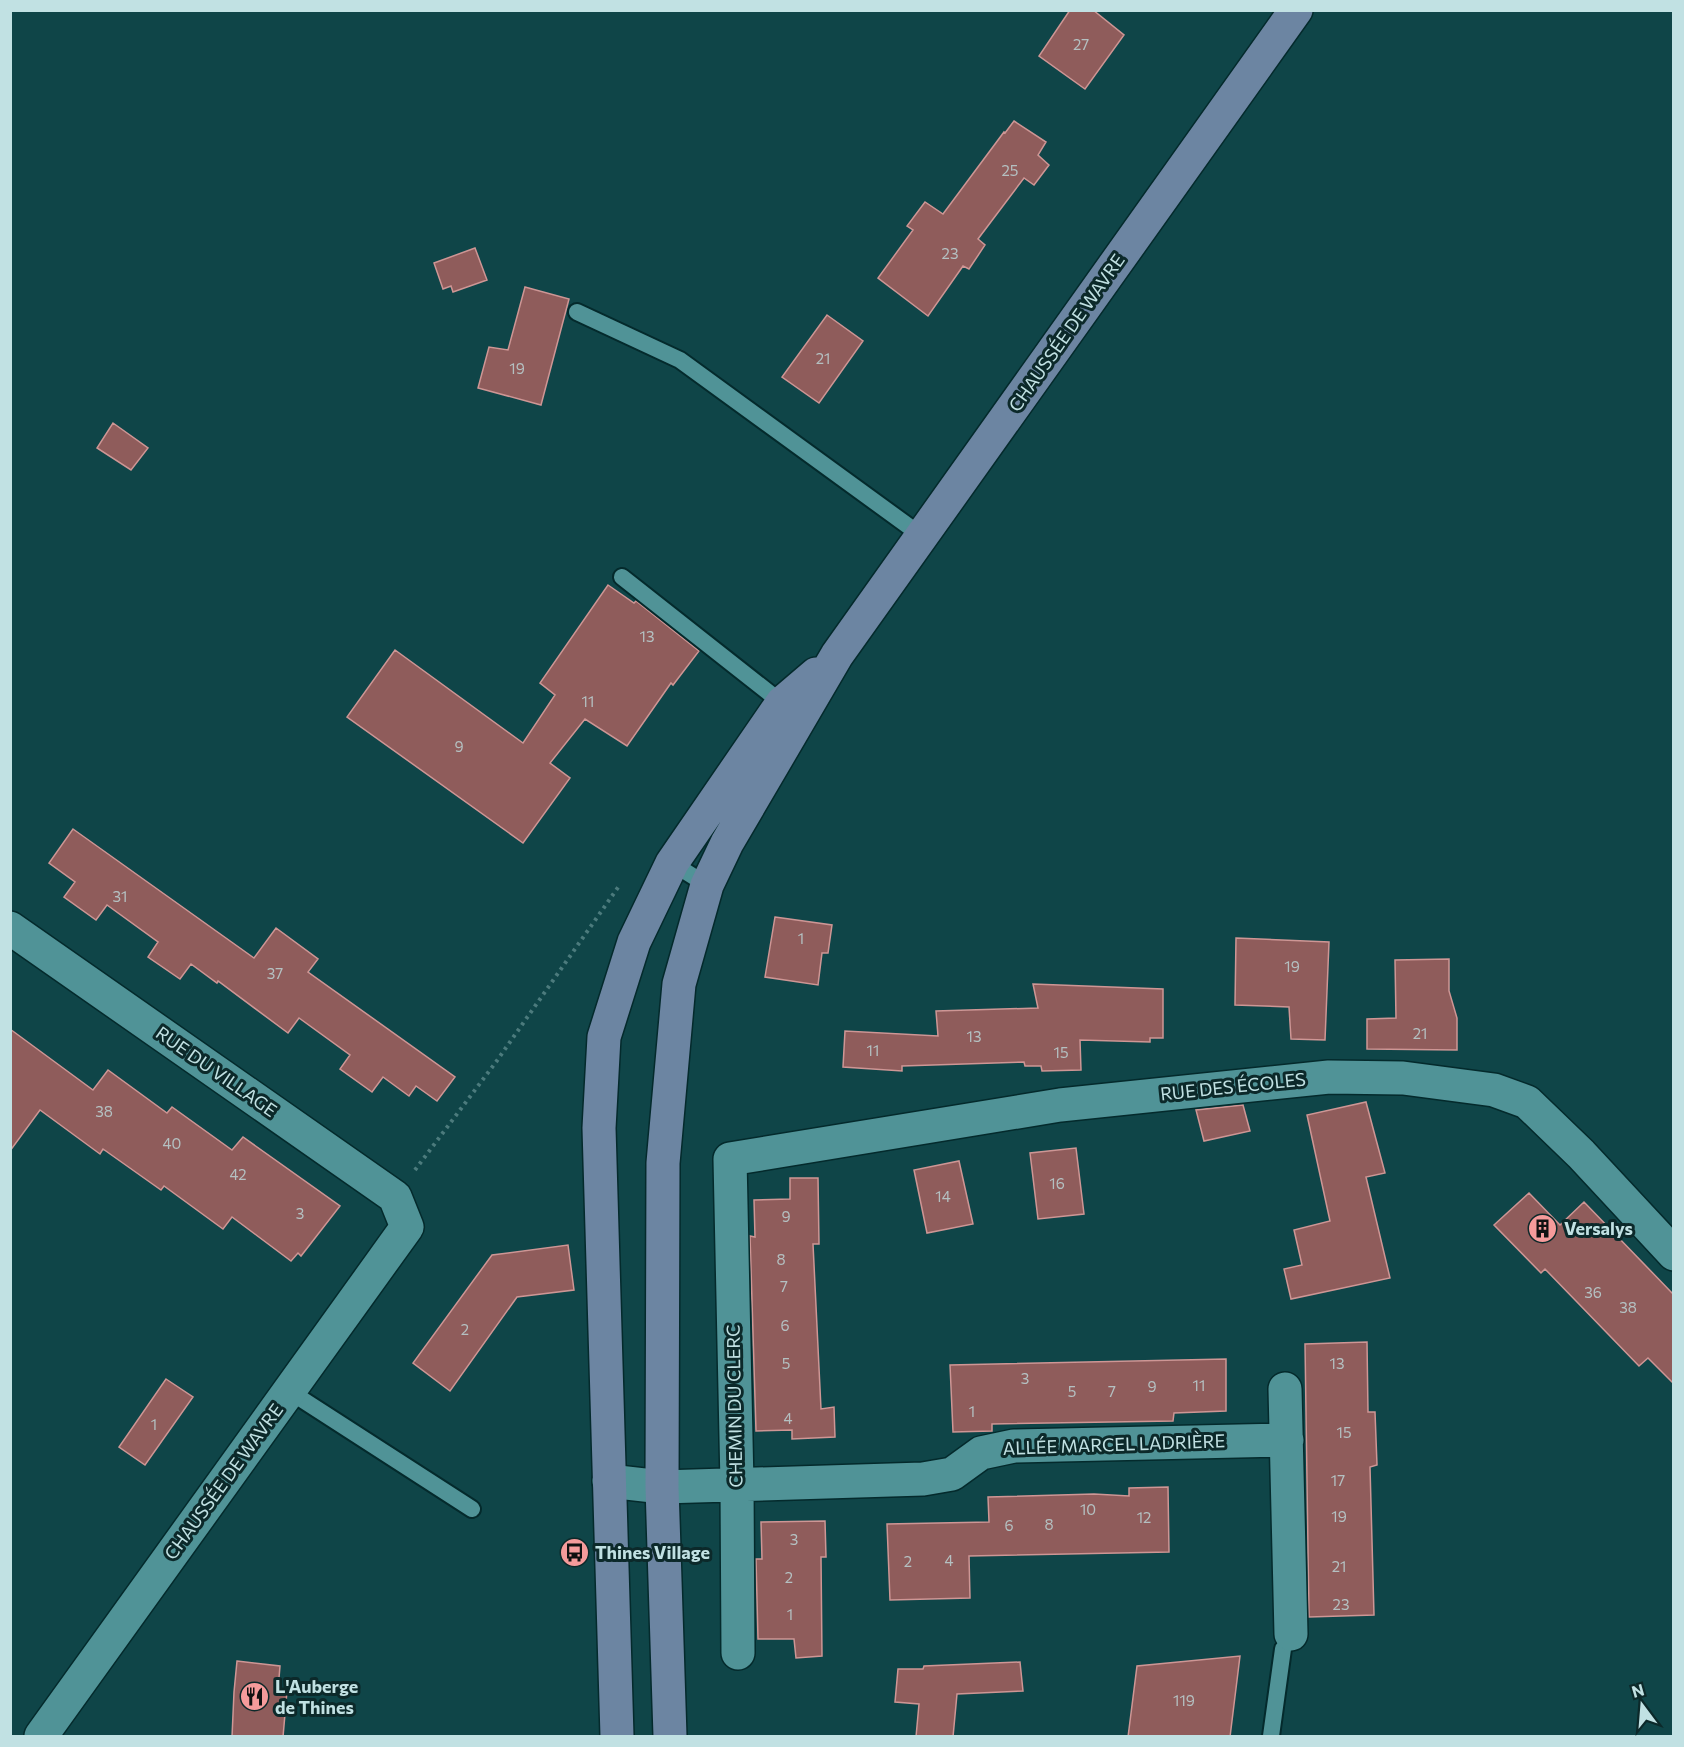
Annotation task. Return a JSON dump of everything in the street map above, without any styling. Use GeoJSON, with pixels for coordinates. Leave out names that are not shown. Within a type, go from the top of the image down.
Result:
{"type":"FeatureCollection","features":[{"type":"Feature","properties":{"kind":"main road","name":"CHAUSSÉE DE WAVRE"},"geometry":{"type":"LineString","coordinates":[[837,655],[1296,10]]}},
{"type":"Feature","properties":{"kind":"main road"},"geometry":{"type":"LineString","coordinates":[[617,1737],[599,1128],[604,1037],[634,942],[672,863],[782,703],[837,655]]}},
{"type":"Feature","properties":{"kind":"main road"},"geometry":{"type":"LineString","coordinates":[[670,1737],[662,1487],[663,1163],[679,984],[707,885],[727,843],[837,655]]}},
{"type":"Feature","properties":{"kind":"street","name":"RUE DU VILLAGE"},"geometry":{"type":"LineString","coordinates":[[10,928],[395,1197]]}},
{"type":"Feature","properties":{"kind":"street","name":"RUE DES ÉCOLES"},"geometry":{"type":"LineString","coordinates":[[729,1159],[1060,1105],[1329,1077],[1403,1078],[1494,1090],[1527,1102],[1581,1154],[1674,1254]]}},
{"type":"Feature","properties":{"kind":"street","name":"CHEMIN DU CLERC"},"geometry":{"type":"LineString","coordinates":[[729,1159],[737,1484],[738,1653]]}},
{"type":"Feature","properties":{"kind":"street","name":"CHAUSSÉE DE WAVRE"},"geometry":{"type":"LineString","coordinates":[[41,1737],[407,1227],[395,1197]]}},
{"type":"Feature","properties":{"kind":"street"},"geometry":{"type":"LineString","coordinates":[[1285,1389],[1287,1642]]}},
{"type":"Feature","properties":{"kind":"street","name":"ALLÉE MARCEL LADRIÈRE"},"geometry":{"type":"LineString","coordinates":[[609,1481],[662,1487],[923,1479],[952,1474],[981,1453],[1014,1446],[1287,1440]]}},
{"type":"Feature","properties":{"kind":"lane"},"geometry":{"type":"LineString","coordinates":[[577,312],[680,360],[922,536]]}},
{"type":"Feature","properties":{"kind":"lane"},"geometry":{"type":"LineString","coordinates":[[622,577],[782,703]]}},
{"type":"Feature","properties":{"kind":"lane"},"geometry":{"type":"LineString","coordinates":[[672,863],[707,885]]}},
{"type":"Feature","properties":{"kind":"lane"},"geometry":{"type":"LineString","coordinates":[[289,1391],[472,1509]]}},
{"type":"Feature","properties":{"kind":"lane"},"geometry":{"type":"LineString","coordinates":[[1271,1737],[1287,1642]]}},
{"type":"Feature","properties":{"kind":"path"},"geometry":{"type":"LineString","coordinates":[[395,1197],[496,1062],[625,878]]}},
{"type":"Feature","properties":{"kind":"building"},"geometry":{"type":"Polygon","coordinates":[[[1070,10],[1093,10],[1124,35],[1085,89],[1039,56],[1070,10]]]}},
{"type":"Feature","properties":{"kind":"building"},"geometry":{"type":"Polygon","coordinates":[[[1014,121],[1046,142],[1038,155],[1049,165],[1034,185],[1024,178],[978,239],[985,245],[969,269],[963,266],[928,316],[878,278],[913,230],[907,226],[925,202],[943,214],[1014,121]]]}},
{"type":"Feature","properties":{"kind":"building"},"geometry":{"type":"Polygon","coordinates":[[[475,248],[487,280],[453,292],[451,286],[443,289],[434,263],[475,248]]]}},
{"type":"Feature","properties":{"kind":"building"},"geometry":{"type":"Polygon","coordinates":[[[525,287],[569,299],[541,405],[478,388],[489,347],[508,350],[525,287]]]}},
{"type":"Feature","properties":{"kind":"building"},"geometry":{"type":"Polygon","coordinates":[[[827,315],[863,341],[819,403],[782,377],[827,315]]]}},
{"type":"Feature","properties":{"kind":"building"},"geometry":{"type":"Polygon","coordinates":[[[113,423],[148,448],[131,470],[97,448],[113,423]]]}},
{"type":"Feature","properties":{"kind":"building"},"geometry":{"type":"Polygon","coordinates":[[[608,585],[634,603],[636,601],[699,651],[673,685],[671,683],[627,746],[585,719],[550,763],[570,778],[523,843],[347,717],[395,650],[523,743],[555,695],[540,683],[608,585]]]}},
{"type":"Feature","properties":{"kind":"building"},"geometry":{"type":"Polygon","coordinates":[[[73,829],[254,958],[276,928],[318,959],[308,972],[455,1077],[437,1101],[416,1086],[409,1096],[383,1077],[372,1092],[340,1069],[350,1055],[299,1018],[288,1033],[191,964],[180,979],[148,957],[158,942],[107,905],[96,920],[64,897],[75,882],[49,863],[73,829]]]}},
{"type":"Feature","properties":{"kind":"building"},"geometry":{"type":"Polygon","coordinates":[[[775,917],[832,925],[828,953],[822,953],[818,985],[765,977],[775,917]]]}},
{"type":"Feature","properties":{"kind":"building"},"geometry":{"type":"Polygon","coordinates":[[[1236,938],[1329,942],[1325,1040],[1291,1039],[1289,1007],[1235,1005],[1236,938]]]}},
{"type":"Feature","properties":{"kind":"building"},"geometry":{"type":"Polygon","coordinates":[[[1449,959],[1449,991],[1457,1018],[1457,1050],[1367,1049],[1367,1019],[1396,1018],[1395,960],[1449,959]]]}},
{"type":"Feature","properties":{"kind":"building"},"geometry":{"type":"Polygon","coordinates":[[[1033,984],[1163,989],[1163,1038],[1150,1038],[1150,1042],[1080,1040],[1081,1070],[1042,1071],[1041,1066],[1025,1066],[1024,1062],[902,1066],[902,1071],[843,1067],[845,1031],[938,1036],[936,1011],[1038,1008],[1033,984]]]}},
{"type":"Feature","properties":{"kind":"building"},"geometry":{"type":"Polygon","coordinates":[[[10,1029],[93,1090],[108,1070],[167,1113],[172,1107],[232,1150],[243,1137],[340,1206],[301,1256],[298,1253],[291,1261],[232,1217],[223,1229],[164,1186],[161,1190],[103,1149],[100,1154],[40,1110],[10,1151],[10,1029]]]}},
{"type":"Feature","properties":{"kind":"building"},"geometry":{"type":"Polygon","coordinates":[[[1366,1102],[1385,1173],[1366,1177],[1390,1278],[1291,1299],[1284,1269],[1302,1265],[1294,1230],[1330,1221],[1307,1115],[1366,1102]]]}},
{"type":"Feature","properties":{"kind":"building"},"geometry":{"type":"Polygon","coordinates":[[[1243,1105],[1250,1131],[1204,1141],[1196,1110],[1243,1105]]]}},
{"type":"Feature","properties":{"kind":"building"},"geometry":{"type":"Polygon","coordinates":[[[1076,1148],[1084,1214],[1038,1219],[1030,1153],[1076,1148]]]}},
{"type":"Feature","properties":{"kind":"building"},"geometry":{"type":"Polygon","coordinates":[[[959,1161],[973,1224],[927,1233],[914,1170],[959,1161]]]}},
{"type":"Feature","properties":{"kind":"building"},"geometry":{"type":"Polygon","coordinates":[[[790,1178],[818,1178],[819,1244],[813,1244],[821,1409],[834,1407],[835,1437],[792,1439],[792,1430],[756,1431],[750,1236],[755,1237],[754,1200],[790,1199],[790,1178]]]}},
{"type":"Feature","properties":{"kind":"building"},"geometry":{"type":"Polygon","coordinates":[[[1529,1193],[1560,1225],[1584,1202],[1674,1295],[1674,1384],[1648,1358],[1639,1366],[1545,1269],[1541,1273],[1494,1225],[1529,1193]]]}},
{"type":"Feature","properties":{"kind":"building"},"geometry":{"type":"Polygon","coordinates":[[[568,1245],[574,1290],[517,1297],[450,1391],[413,1363],[492,1255],[568,1245]]]}},
{"type":"Feature","properties":{"kind":"building"},"geometry":{"type":"Polygon","coordinates":[[[1367,1342],[1368,1412],[1375,1412],[1377,1465],[1370,1467],[1374,1615],[1309,1617],[1305,1344],[1367,1342]]]}},
{"type":"Feature","properties":{"kind":"building"},"geometry":{"type":"Polygon","coordinates":[[[1226,1359],[1226,1411],[1174,1413],[1173,1421],[992,1424],[992,1431],[953,1432],[950,1365],[1226,1359]]]}},
{"type":"Feature","properties":{"kind":"building"},"geometry":{"type":"Polygon","coordinates":[[[166,1379],[193,1397],[145,1465],[119,1447],[166,1379]]]}},
{"type":"Feature","properties":{"kind":"building"},"geometry":{"type":"Polygon","coordinates":[[[1168,1487],[1169,1552],[969,1556],[970,1598],[890,1600],[887,1524],[989,1522],[988,1497],[1094,1494],[1129,1496],[1129,1488],[1168,1487]]]}},
{"type":"Feature","properties":{"kind":"building"},"geometry":{"type":"Polygon","coordinates":[[[825,1521],[826,1557],[821,1557],[822,1656],[796,1658],[794,1639],[758,1639],[756,1559],[762,1559],[761,1522],[825,1521]]]}},
{"type":"Feature","properties":{"kind":"building"},"geometry":{"type":"Polygon","coordinates":[[[1240,1656],[1230,1737],[1128,1737],[1137,1666],[1240,1656]]]}},
{"type":"Feature","properties":{"kind":"building"},"geometry":{"type":"Polygon","coordinates":[[[237,1661],[280,1666],[278,1690],[287,1691],[283,1737],[232,1737],[237,1661]]]}},
{"type":"Feature","properties":{"kind":"building"},"geometry":{"type":"Polygon","coordinates":[[[1020,1662],[1023,1691],[957,1694],[953,1737],[916,1737],[919,1704],[895,1702],[898,1669],[1020,1662]]]}},
{"type":"Feature","properties":{"kind":"place","name":"Versalys"},"geometry":{"type":"Point","coordinates":[1543,1229]}},
{"type":"Feature","properties":{"kind":"place","name":"Thines Village"},"geometry":{"type":"Point","coordinates":[574,1553]}},
{"type":"Feature","properties":{"kind":"place","name":"L'Auberge de Thines"},"geometry":{"type":"Point","coordinates":[254,1697]}}]}
